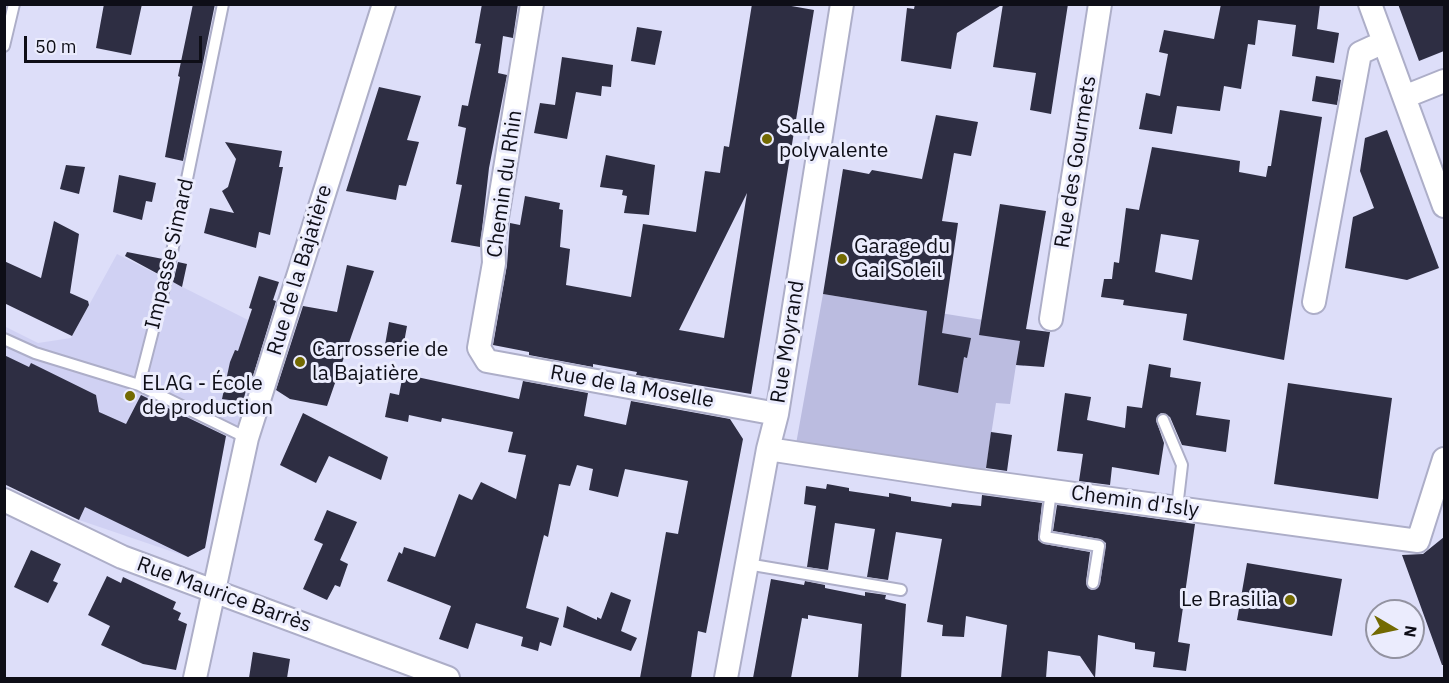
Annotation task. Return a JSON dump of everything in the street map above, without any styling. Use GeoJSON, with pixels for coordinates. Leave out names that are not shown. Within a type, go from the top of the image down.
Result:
{"type":"FeatureCollection","features":[{"type":"Feature","properties":{"kind":"street","name":"Rue de la Bajatière"},"geometry":{"type":"LineString","coordinates":[[195,678],[247,438],[384,4]]}},
{"type":"Feature","properties":{"kind":"street","name":"Chemin du Rhin"},"geometry":{"type":"LineString","coordinates":[[487,361],[479,348],[494,263],[493,242],[532,4]]}},
{"type":"Feature","properties":{"kind":"street","name":"Rue Moyrand"},"geometry":{"type":"LineString","coordinates":[[726,678],[768,449],[777,414],[842,4]]}},
{"type":"Feature","properties":{"kind":"street","name":"Rue des Gourmets"},"geometry":{"type":"LineString","coordinates":[[1051,319],[1100,4]]}},
{"type":"Feature","properties":{"kind":"street"},"geometry":{"type":"LineString","coordinates":[[1370,4],[1444,206]]}},
{"type":"Feature","properties":{"kind":"street"},"geometry":{"type":"LineString","coordinates":[[1314,302],[1360,53],[1384,42]]}},
{"type":"Feature","properties":{"kind":"street"},"geometry":{"type":"LineString","coordinates":[[1404,97],[1444,81]]}},
{"type":"Feature","properties":{"kind":"street","name":"Rue de la Moselle"},"geometry":{"type":"LineString","coordinates":[[487,361],[777,414]]}},
{"type":"Feature","properties":{"kind":"street","name":"Chemin d'Isly"},"geometry":{"type":"LineString","coordinates":[[768,449],[1051,491],[1418,541],[1444,459]]}},
{"type":"Feature","properties":{"kind":"street","name":"Rue Maurice Barrès"},"geometry":{"type":"LineString","coordinates":[[4,500],[122,557],[448,678]]}},
{"type":"Feature","properties":{"kind":"lane"},"geometry":{"type":"LineString","coordinates":[[4,46],[14,4]]}},
{"type":"Feature","properties":{"kind":"lane","name":"Impasse Simard"},"geometry":{"type":"LineString","coordinates":[[139,385],[167,276],[223,4]]}},
{"type":"Feature","properties":{"kind":"lane"},"geometry":{"type":"LineString","coordinates":[[4,339],[35,353],[139,385],[247,438]]}},
{"type":"Feature","properties":{"kind":"lane"},"geometry":{"type":"LineString","coordinates":[[1163,420],[1182,465],[1178,508]]}},
{"type":"Feature","properties":{"kind":"lane"},"geometry":{"type":"LineString","coordinates":[[1051,491],[1045,537],[1099,546],[1093,583]]}},
{"type":"Feature","properties":{"kind":"lane"},"geometry":{"type":"LineString","coordinates":[[747,564],[901,590]]}},
{"type":"Feature","properties":{"kind":"shaded area","name":"ELAG - École de production"},"geometry":{"type":"Polygon","coordinates":[[[117,254],[248,320],[249,375],[238,424],[226,437],[205,548],[188,557],[79,520],[5,484],[4,326],[38,343],[71,338],[117,254]]]}},
{"type":"Feature","properties":{"kind":"shaded area"},"geometry":{"type":"Polygon","coordinates":[[[823,294],[1002,323],[1005,325],[1003,338],[1028,342],[1024,366],[1016,365],[1010,404],[996,403],[985,474],[796,444],[823,294]]]}},
{"type":"Feature","properties":{"kind":"building"},"geometry":{"type":"Polygon","coordinates":[[[104,4],[142,4],[131,55],[96,48],[104,4]]]}},
{"type":"Feature","properties":{"kind":"building"},"geometry":{"type":"Polygon","coordinates":[[[193,4],[215,4],[183,161],[165,157],[193,4]]]}},
{"type":"Feature","properties":{"kind":"building"},"geometry":{"type":"Polygon","coordinates":[[[482,4],[518,4],[513,38],[503,36],[498,73],[507,75],[489,168],[480,247],[451,242],[462,185],[456,184],[466,128],[458,126],[462,105],[468,106],[481,44],[475,43],[482,4]]]}},
{"type":"Feature","properties":{"kind":"building"},"geometry":{"type":"Polygon","coordinates":[[[752,4],[780,4],[814,10],[751,394],[636,375],[637,372],[593,364],[593,367],[529,355],[529,352],[493,345],[507,265],[510,223],[520,225],[525,196],[560,203],[559,209],[563,210],[560,247],[570,249],[566,285],[631,297],[643,224],[696,232],[705,171],[720,173],[724,146],[729,147],[752,4]],[[747,193],[679,330],[724,338],[747,193]]]}},
{"type":"Feature","properties":{"kind":"building"},"geometry":{"type":"Polygon","coordinates":[[[915,4],[1003,4],[957,33],[951,69],[901,61],[907,8],[914,9],[915,4]]]}},
{"type":"Feature","properties":{"kind":"building"},"geometry":{"type":"Polygon","coordinates":[[[1003,4],[1068,4],[1051,114],[1030,110],[1036,73],[993,67],[1003,4]]]}},
{"type":"Feature","properties":{"kind":"building"},"geometry":{"type":"Polygon","coordinates":[[[1221,4],[1320,4],[1317,29],[1339,33],[1334,63],[1292,56],[1296,25],[1258,20],[1255,45],[1248,44],[1241,89],[1224,86],[1220,111],[1177,106],[1172,134],[1139,129],[1146,93],[1160,96],[1168,54],[1159,52],[1164,30],[1214,39],[1221,4]]]}},
{"type":"Feature","properties":{"kind":"building"},"geometry":{"type":"Polygon","coordinates":[[[1398,4],[1444,4],[1444,51],[1419,61],[1398,4]]]}},
{"type":"Feature","properties":{"kind":"building"},"geometry":{"type":"Polygon","coordinates":[[[637,27],[662,31],[655,65],[631,61],[637,27]]]}},
{"type":"Feature","properties":{"kind":"building"},"geometry":{"type":"Polygon","coordinates":[[[562,57],[613,65],[611,87],[602,86],[601,96],[576,92],[567,139],[534,133],[540,103],[555,105],[562,57]]]}},
{"type":"Feature","properties":{"kind":"building"},"geometry":{"type":"Polygon","coordinates":[[[1316,76],[1341,80],[1337,105],[1312,101],[1316,76]]]}},
{"type":"Feature","properties":{"kind":"building"},"geometry":{"type":"Polygon","coordinates":[[[379,87],[421,96],[407,140],[419,142],[406,186],[399,185],[396,200],[346,191],[379,87]]]}},
{"type":"Feature","properties":{"kind":"building"},"geometry":{"type":"Polygon","coordinates":[[[1280,110],[1322,117],[1284,360],[1183,340],[1187,314],[1123,305],[1124,300],[1101,297],[1104,279],[1112,279],[1114,262],[1119,263],[1126,208],[1139,210],[1152,147],[1240,161],[1239,172],[1266,177],[1268,166],[1271,166],[1280,110]],[[1161,234],[1155,272],[1192,280],[1199,240],[1161,234]]]}},
{"type":"Feature","properties":{"kind":"building"},"geometry":{"type":"Polygon","coordinates":[[[936,115],[978,122],[971,156],[954,153],[942,221],[958,223],[942,333],[971,338],[967,358],[964,357],[958,393],[918,385],[927,311],[823,294],[843,169],[869,174],[872,170],[922,179],[936,115]]]}},
{"type":"Feature","properties":{"kind":"building"},"geometry":{"type":"Polygon","coordinates":[[[1387,130],[1439,268],[1407,280],[1345,268],[1353,217],[1374,208],[1360,171],[1365,138],[1387,130]]]}},
{"type":"Feature","properties":{"kind":"building"},"geometry":{"type":"Polygon","coordinates":[[[225,142],[282,151],[279,167],[283,167],[270,235],[259,232],[256,248],[204,233],[210,208],[234,213],[222,191],[228,187],[236,159],[225,142]]]}},
{"type":"Feature","properties":{"kind":"building"},"geometry":{"type":"Polygon","coordinates":[[[606,155],[655,165],[649,215],[624,213],[627,196],[622,195],[623,190],[600,187],[606,155]]]}},
{"type":"Feature","properties":{"kind":"building"},"geometry":{"type":"Polygon","coordinates":[[[66,165],[85,167],[79,194],[60,189],[66,165]]]}},
{"type":"Feature","properties":{"kind":"building"},"geometry":{"type":"Polygon","coordinates":[[[119,175],[156,183],[152,202],[146,201],[142,220],[113,212],[119,175]]]}},
{"type":"Feature","properties":{"kind":"building"},"geometry":{"type":"Polygon","coordinates":[[[1000,204],[1046,211],[1026,329],[1050,332],[1044,367],[1016,365],[1020,341],[979,335],[1000,204]]]}},
{"type":"Feature","properties":{"kind":"building"},"geometry":{"type":"Polygon","coordinates":[[[54,221],[79,234],[70,293],[88,301],[89,305],[72,336],[4,303],[4,261],[41,278],[54,221]]]}},
{"type":"Feature","properties":{"kind":"building"},"geometry":{"type":"Polygon","coordinates":[[[127,252],[163,259],[160,275],[125,256],[127,252]]]}},
{"type":"Feature","properties":{"kind":"building"},"geometry":{"type":"Polygon","coordinates":[[[178,262],[187,264],[182,287],[173,282],[178,262]]]}},
{"type":"Feature","properties":{"kind":"building"},"geometry":{"type":"Polygon","coordinates":[[[347,265],[374,271],[327,406],[290,399],[276,390],[303,306],[337,312],[347,265]]]}},
{"type":"Feature","properties":{"kind":"building"},"geometry":{"type":"Polygon","coordinates":[[[259,276],[279,282],[273,300],[276,301],[253,376],[250,374],[243,402],[222,399],[230,362],[235,350],[238,351],[252,309],[249,308],[259,276]]]}},
{"type":"Feature","properties":{"kind":"building"},"geometry":{"type":"Polygon","coordinates":[[[389,322],[407,326],[403,348],[385,345],[389,322]]]}},
{"type":"Feature","properties":{"kind":"building"},"geometry":{"type":"Polygon","coordinates":[[[4,355],[29,367],[31,363],[96,395],[99,412],[126,424],[141,395],[226,436],[205,548],[188,557],[85,507],[79,520],[4,484],[4,355]]]}},
{"type":"Feature","properties":{"kind":"building"},"geometry":{"type":"Polygon","coordinates":[[[1149,364],[1171,368],[1170,377],[1201,382],[1196,415],[1230,420],[1226,452],[1182,445],[1170,417],[1161,413],[1156,420],[1164,443],[1159,475],[1112,467],[1110,485],[1079,481],[1083,454],[1057,451],[1065,393],[1091,397],[1087,420],[1125,428],[1127,406],[1142,408],[1149,364]]]}},
{"type":"Feature","properties":{"kind":"building"},"geometry":{"type":"Polygon","coordinates":[[[403,374],[519,399],[523,381],[588,393],[584,416],[626,425],[631,401],[730,419],[743,439],[706,633],[698,631],[691,678],[640,678],[666,532],[678,534],[688,481],[625,469],[618,497],[589,490],[593,469],[577,465],[570,486],[559,484],[548,537],[544,535],[526,608],[559,618],[551,646],[540,642],[538,651],[521,646],[523,637],[476,623],[468,649],[439,639],[451,606],[387,581],[399,552],[402,554],[404,547],[435,557],[459,494],[472,500],[481,482],[516,499],[526,455],[508,452],[513,432],[442,418],[441,422],[409,415],[408,422],[385,417],[390,393],[399,395],[403,374]]]}},
{"type":"Feature","properties":{"kind":"building"},"geometry":{"type":"Polygon","coordinates":[[[1288,383],[1392,398],[1378,499],[1274,484],[1288,383]]]}},
{"type":"Feature","properties":{"kind":"building"},"geometry":{"type":"Polygon","coordinates":[[[303,413],[388,457],[381,480],[329,456],[316,483],[280,465],[303,413]]]}},
{"type":"Feature","properties":{"kind":"building"},"geometry":{"type":"Polygon","coordinates":[[[991,432],[1012,435],[1007,471],[986,468],[991,432]]]}},
{"type":"Feature","properties":{"kind":"building"},"geometry":{"type":"Polygon","coordinates":[[[827,484],[849,488],[849,491],[889,497],[889,493],[911,497],[911,501],[951,507],[952,503],[981,506],[982,495],[1042,503],[1038,540],[1044,544],[1090,552],[1086,582],[1088,588],[1092,590],[1100,584],[1106,543],[1100,539],[1053,531],[1057,505],[1195,524],[1178,642],[1190,644],[1186,671],[1153,667],[1155,652],[1135,649],[1135,643],[1098,635],[1095,678],[1080,656],[1048,651],[1046,678],[1001,678],[1007,625],[966,616],[964,637],[942,636],[943,625],[927,622],[942,539],[896,532],[888,580],[867,577],[875,529],[835,523],[828,570],[807,567],[816,506],[804,504],[806,486],[826,489],[827,484]]]}},
{"type":"Feature","properties":{"kind":"building"},"geometry":{"type":"Polygon","coordinates":[[[327,510],[357,522],[340,560],[348,564],[340,587],[335,585],[327,600],[303,589],[323,544],[314,540],[327,510]]]}},
{"type":"Feature","properties":{"kind":"building"},"geometry":{"type":"Polygon","coordinates":[[[1444,537],[1444,665],[1442,665],[1425,618],[1425,599],[1418,599],[1402,555],[1423,554],[1444,537]]]}},
{"type":"Feature","properties":{"kind":"building"},"geometry":{"type":"Polygon","coordinates":[[[31,550],[61,564],[53,581],[58,583],[48,603],[14,587],[31,550]]]}},
{"type":"Feature","properties":{"kind":"building","name":"Le Brasilia"},"geometry":{"type":"Polygon","coordinates":[[[1247,563],[1342,579],[1332,636],[1237,620],[1247,563]]]}},
{"type":"Feature","properties":{"kind":"building"},"geometry":{"type":"Polygon","coordinates":[[[107,576],[121,583],[123,577],[176,602],[173,609],[181,613],[178,620],[187,624],[176,670],[143,664],[101,645],[110,626],[88,615],[107,576]]]}},
{"type":"Feature","properties":{"kind":"building"},"geometry":{"type":"Polygon","coordinates":[[[771,579],[804,585],[805,581],[825,585],[825,588],[865,596],[865,592],[886,595],[885,599],[906,604],[901,678],[858,678],[862,624],[808,615],[808,619],[802,618],[791,678],[753,678],[771,579]]]}},
{"type":"Feature","properties":{"kind":"building"},"geometry":{"type":"Polygon","coordinates":[[[611,592],[631,600],[621,631],[637,638],[631,651],[563,627],[567,606],[597,620],[597,617],[601,619],[611,592]]]}},
{"type":"Feature","properties":{"kind":"building"},"geometry":{"type":"Polygon","coordinates":[[[253,652],[290,659],[287,678],[249,678],[253,652]]]}},
{"type":"Feature","properties":{"kind":"place","name":"Salle polyvalente"},"geometry":{"type":"Point","coordinates":[767,139]}},
{"type":"Feature","properties":{"kind":"place","name":"Garage du Gai Soleil"},"geometry":{"type":"Point","coordinates":[842,259]}},
{"type":"Feature","properties":{"kind":"place","name":"Carrosserie de la Bajatière"},"geometry":{"type":"Point","coordinates":[300,362]}},
{"type":"Feature","properties":{"kind":"place","name":"ELAG - École de production"},"geometry":{"type":"Point","coordinates":[130,396]}},
{"type":"Feature","properties":{"kind":"place","name":"Le Brasilia"},"geometry":{"type":"Point","coordinates":[1290,600]}}]}
